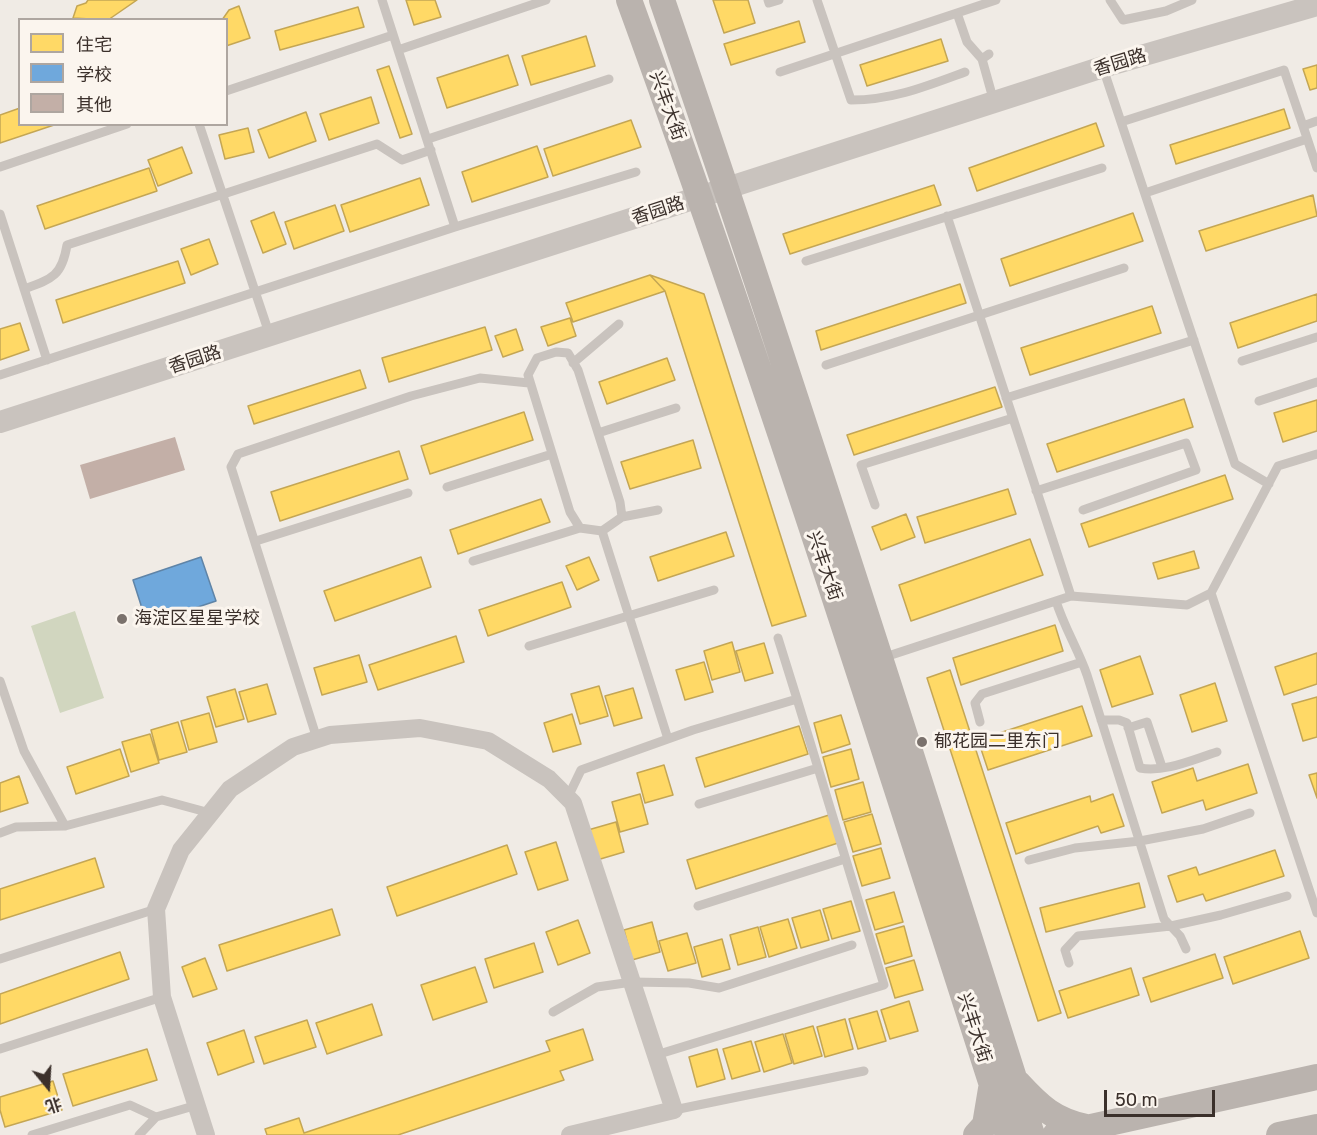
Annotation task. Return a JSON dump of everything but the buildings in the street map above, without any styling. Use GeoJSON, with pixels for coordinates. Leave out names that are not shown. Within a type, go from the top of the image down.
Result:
{"type":"FeatureCollection","features":[{"type":"Feature","properties":{"kind":"main road","name":"兴丰大街"},"geometry":{"type":"LineString","coordinates":[[628,0],[869,662]]}},
{"type":"Feature","properties":{"kind":"main road","name":"兴丰大街"},"geometry":{"type":"LineString","coordinates":[[662,0],[727,189],[869,662],[1003,1081],[1032,1135]]}},
{"type":"Feature","properties":{"kind":"main road"},"geometry":{"type":"LineString","coordinates":[[1054,1135],[1317,1077]]}},
{"type":"Feature","properties":{"kind":"main road","name":"兴丰大街"},"geometry":{"type":"LineString","coordinates":[[1003,1081],[1008,1135]]}},
{"type":"Feature","properties":{"kind":"main road"},"geometry":{"type":"LineString","coordinates":[[976,1135],[985,1125],[1003,1081],[1063,1122],[1089,1127]]}},
{"type":"Feature","properties":{"kind":"main road"},"geometry":{"type":"LineString","coordinates":[[1279,1135],[1317,1127]]}},
{"type":"Feature","properties":{"kind":"street","name":"香园路"},"geometry":{"type":"LineString","coordinates":[[0,422],[994,102],[1317,5]]}},
{"type":"Feature","properties":{"kind":"street"},"geometry":{"type":"LineString","coordinates":[[206,1135],[162,997],[156,909],[181,850],[230,789],[293,747],[330,735],[420,728],[488,741],[549,779],[573,803],[674,1110],[570,1135]]}},
{"type":"Feature","properties":{"kind":"lane"},"geometry":{"type":"LineString","coordinates":[[382,0],[428,139],[454,227]]}},
{"type":"Feature","properties":{"kind":"lane"},"geometry":{"type":"LineString","coordinates":[[398,50],[546,0]]}},
{"type":"Feature","properties":{"kind":"lane"},"geometry":{"type":"LineString","coordinates":[[768,0],[769,3],[778,0]]}},
{"type":"Feature","properties":{"kind":"lane"},"geometry":{"type":"LineString","coordinates":[[817,0],[851,100],[878,100],[912,92],[965,72]]}},
{"type":"Feature","properties":{"kind":"lane"},"geometry":{"type":"LineString","coordinates":[[780,72],[996,0]]}},
{"type":"Feature","properties":{"kind":"lane"},"geometry":{"type":"LineString","coordinates":[[1110,0],[1123,20],[1166,12],[1192,0]]}},
{"type":"Feature","properties":{"kind":"lane"},"geometry":{"type":"LineString","coordinates":[[957,13],[967,42],[986,57],[994,102]]}},
{"type":"Feature","properties":{"kind":"lane"},"geometry":{"type":"LineString","coordinates":[[228,90],[393,35]]}},
{"type":"Feature","properties":{"kind":"lane"},"geometry":{"type":"LineString","coordinates":[[1103,68],[1235,464],[1269,484]]}},
{"type":"Feature","properties":{"kind":"lane"},"geometry":{"type":"LineString","coordinates":[[1121,122],[1284,70],[1317,168]]}},
{"type":"Feature","properties":{"kind":"lane"},"geometry":{"type":"LineString","coordinates":[[428,139],[609,79]]}},
{"type":"Feature","properties":{"kind":"lane"},"geometry":{"type":"LineString","coordinates":[[1303,126],[1317,121]]}},
{"type":"Feature","properties":{"kind":"lane"},"geometry":{"type":"LineString","coordinates":[[0,167],[121,126]]}},
{"type":"Feature","properties":{"kind":"lane"},"geometry":{"type":"LineString","coordinates":[[200,126],[270,336]]}},
{"type":"Feature","properties":{"kind":"lane"},"geometry":{"type":"LineString","coordinates":[[1145,193],[1307,139]]}},
{"type":"Feature","properties":{"kind":"lane"},"geometry":{"type":"LineString","coordinates":[[24,289],[53,278],[64,263],[67,245],[376,144],[402,160],[431,150]]}},
{"type":"Feature","properties":{"kind":"lane"},"geometry":{"type":"LineString","coordinates":[[806,261],[1102,168]]}},
{"type":"Feature","properties":{"kind":"lane"},"geometry":{"type":"LineString","coordinates":[[0,375],[454,227],[636,172]]}},
{"type":"Feature","properties":{"kind":"lane"},"geometry":{"type":"LineString","coordinates":[[0,214],[47,360]]}},
{"type":"Feature","properties":{"kind":"lane"},"geometry":{"type":"LineString","coordinates":[[947,216],[1071,596]]}},
{"type":"Feature","properties":{"kind":"lane"},"geometry":{"type":"LineString","coordinates":[[826,365],[1124,268]]}},
{"type":"Feature","properties":{"kind":"lane"},"geometry":{"type":"LineString","coordinates":[[573,363],[619,324]]}},
{"type":"Feature","properties":{"kind":"lane"},"geometry":{"type":"LineString","coordinates":[[1242,361],[1317,337]]}},
{"type":"Feature","properties":{"kind":"lane"},"geometry":{"type":"LineString","coordinates":[[1006,398],[1194,340]]}},
{"type":"Feature","properties":{"kind":"lane"},"geometry":{"type":"LineString","coordinates":[[580,528],[570,512],[528,375],[537,358],[556,352],[568,354],[573,363],[620,502],[622,517]]}},
{"type":"Feature","properties":{"kind":"lane"},"geometry":{"type":"LineString","coordinates":[[317,739],[231,467],[238,454],[411,396],[480,378],[530,383]]}},
{"type":"Feature","properties":{"kind":"lane"},"geometry":{"type":"LineString","coordinates":[[1259,401],[1317,382]]}},
{"type":"Feature","properties":{"kind":"lane"},"geometry":{"type":"LineString","coordinates":[[598,433],[676,408]]}},
{"type":"Feature","properties":{"kind":"lane"},"geometry":{"type":"LineString","coordinates":[[875,505],[861,465],[1013,417]]}},
{"type":"Feature","properties":{"kind":"lane"},"geometry":{"type":"LineString","coordinates":[[1036,491],[1186,443],[1196,470],[1083,510]]}},
{"type":"Feature","properties":{"kind":"lane"},"geometry":{"type":"LineString","coordinates":[[447,488],[552,454]]}},
{"type":"Feature","properties":{"kind":"lane"},"geometry":{"type":"LineString","coordinates":[[869,662],[1071,596],[1187,605],[1211,593],[1278,466],[1317,454]]}},
{"type":"Feature","properties":{"kind":"lane"},"geometry":{"type":"LineString","coordinates":[[256,541],[408,493]]}},
{"type":"Feature","properties":{"kind":"lane"},"geometry":{"type":"LineString","coordinates":[[473,561],[580,528],[602,531],[622,517],[658,510]]}},
{"type":"Feature","properties":{"kind":"lane"},"geometry":{"type":"LineString","coordinates":[[602,531],[668,739]]}},
{"type":"Feature","properties":{"kind":"lane"},"geometry":{"type":"LineString","coordinates":[[529,646],[714,590]]}},
{"type":"Feature","properties":{"kind":"lane"},"geometry":{"type":"LineString","coordinates":[[1211,593],[1317,913]]}},
{"type":"Feature","properties":{"kind":"lane"},"geometry":{"type":"LineString","coordinates":[[1056,601],[1064,627],[1076,643],[1164,919],[1180,936],[1186,949]]}},
{"type":"Feature","properties":{"kind":"lane"},"geometry":{"type":"LineString","coordinates":[[656,1055],[884,985],[778,638]]}},
{"type":"Feature","properties":{"kind":"lane"},"geometry":{"type":"LineString","coordinates":[[980,722],[975,704],[982,694],[1082,662]]}},
{"type":"Feature","properties":{"kind":"lane"},"geometry":{"type":"LineString","coordinates":[[0,681],[24,751],[65,826]]}},
{"type":"Feature","properties":{"kind":"lane"},"geometry":{"type":"LineString","coordinates":[[568,797],[581,770],[668,739],[797,699]]}},
{"type":"Feature","properties":{"kind":"lane"},"geometry":{"type":"LineString","coordinates":[[1101,720],[1119,720],[1127,723],[1140,768],[1162,767],[1217,752]]}},
{"type":"Feature","properties":{"kind":"lane"},"geometry":{"type":"LineString","coordinates":[[1128,728],[1148,722],[1162,767]]}},
{"type":"Feature","properties":{"kind":"lane"},"geometry":{"type":"LineString","coordinates":[[699,804],[818,768]]}},
{"type":"Feature","properties":{"kind":"lane"},"geometry":{"type":"LineString","coordinates":[[0,832],[16,827],[65,826],[162,800],[210,813]]}},
{"type":"Feature","properties":{"kind":"lane"},"geometry":{"type":"LineString","coordinates":[[1029,860],[1075,848],[1140,841],[1203,829],[1250,813]]}},
{"type":"Feature","properties":{"kind":"lane"},"geometry":{"type":"LineString","coordinates":[[698,906],[845,859]]}},
{"type":"Feature","properties":{"kind":"lane"},"geometry":{"type":"LineString","coordinates":[[1069,963],[1065,950],[1078,936],[1171,926],[1221,915],[1287,896]]}},
{"type":"Feature","properties":{"kind":"lane"},"geometry":{"type":"LineString","coordinates":[[0,959],[156,909]]}},
{"type":"Feature","properties":{"kind":"lane"},"geometry":{"type":"LineString","coordinates":[[553,1012],[597,987],[632,982],[689,983],[719,988],[852,945]]}},
{"type":"Feature","properties":{"kind":"lane"},"geometry":{"type":"LineString","coordinates":[[0,1048],[162,997]]}},
{"type":"Feature","properties":{"kind":"lane"},"geometry":{"type":"LineString","coordinates":[[674,1110],[864,1071]]}},
{"type":"Feature","properties":{"kind":"lane"},"geometry":{"type":"LineString","coordinates":[[32,1135],[130,1106],[156,1117]]}},
{"type":"Feature","properties":{"kind":"lane"},"geometry":{"type":"LineString","coordinates":[[139,1135],[156,1117],[196,1106]]}},
{"type":"Feature","properties":{"kind":"green space"},"geometry":{"type":"Polygon","coordinates":[[[75,611],[104,698],[60,713],[31,626],[75,611]]]}},
{"type":"Feature","properties":{"kind":"place","name":"海淀区星星学校"},"geometry":{"type":"Point","coordinates":[122,619]}},
{"type":"Feature","properties":{"kind":"place","name":"郁花园二里东门"},"geometry":{"type":"Point","coordinates":[922,742]}}]}
